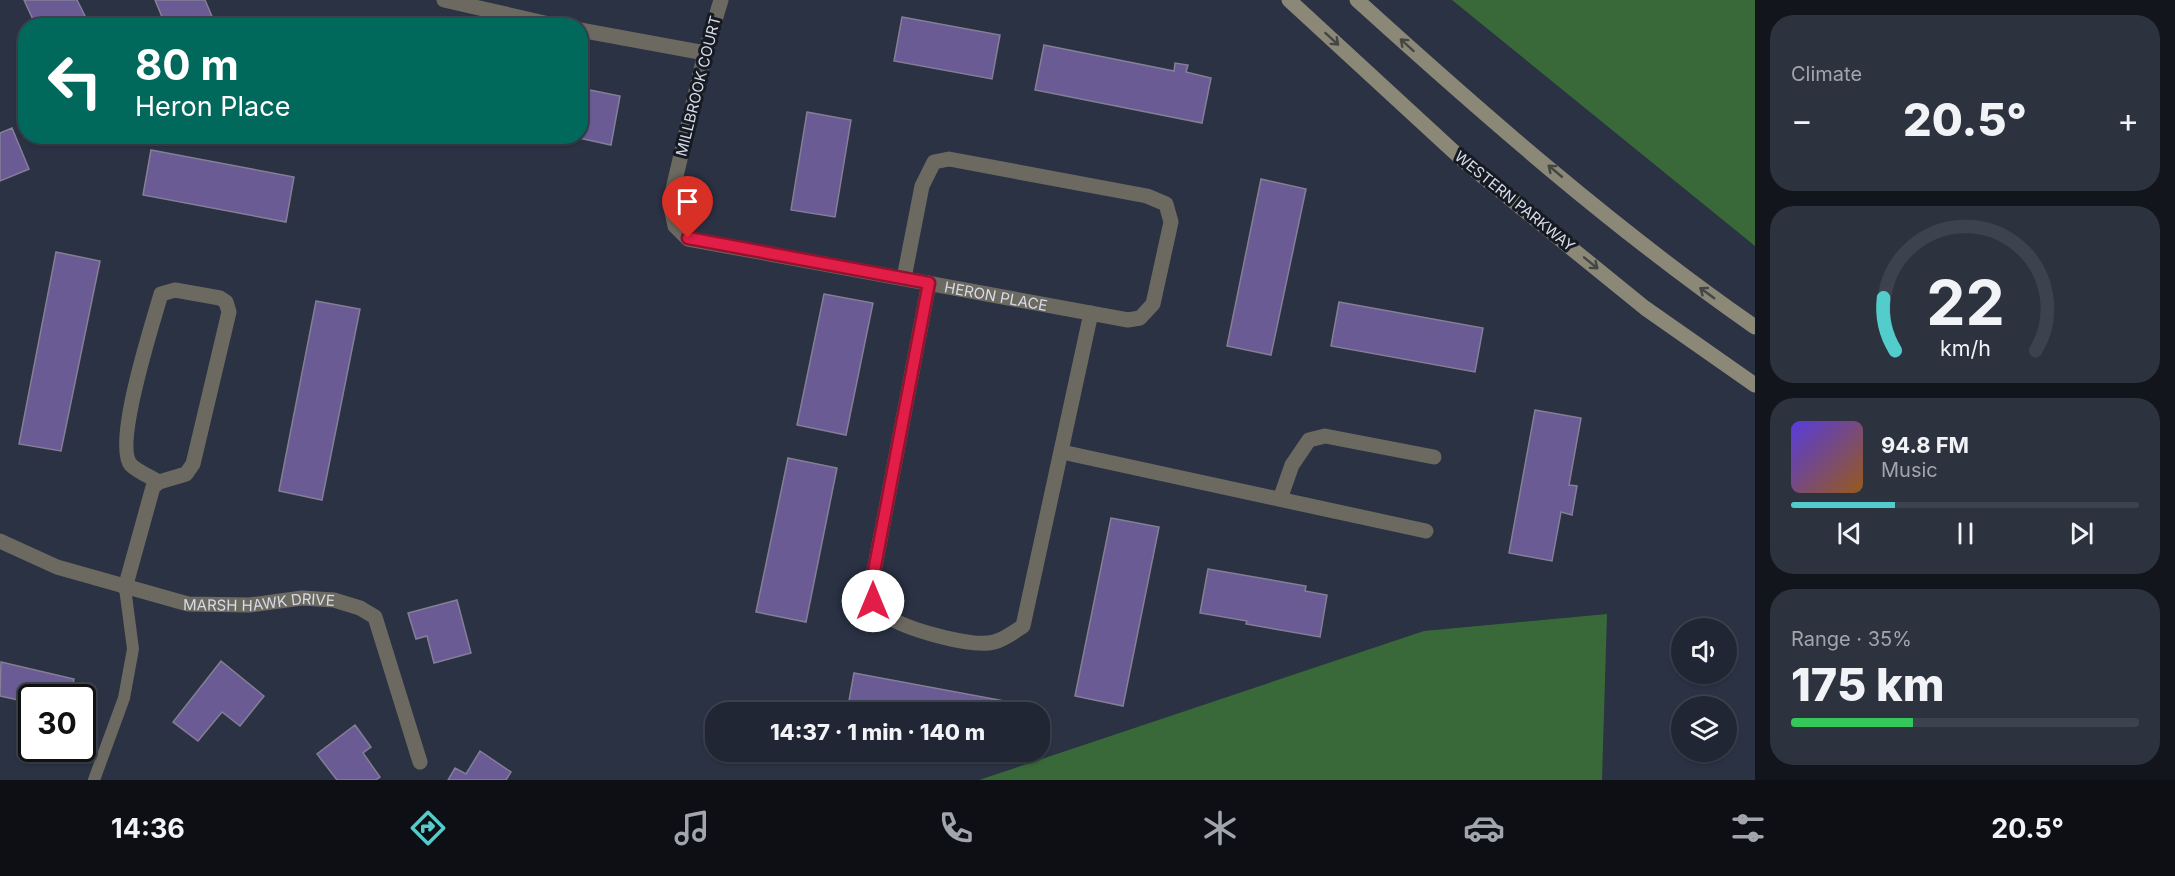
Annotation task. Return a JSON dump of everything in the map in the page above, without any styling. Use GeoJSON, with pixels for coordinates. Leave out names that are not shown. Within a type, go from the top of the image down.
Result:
{"type":"FeatureCollection","features":[{"type":"Feature","properties":{"kind":"main road","name":"WESTERN PARKWAY"},"geometry":{"type":"LineString","coordinates":[[1289,0],[1465,162],[1645,308],[1755,385]]}},
{"type":"Feature","properties":{"kind":"main road"},"geometry":{"type":"LineString","coordinates":[[1357,0],[1471,104],[1619,226],[1755,327]]}},
{"type":"Feature","properties":{"kind":"street"},"geometry":{"type":"LineString","coordinates":[[444,0],[523,18]]}},
{"type":"Feature","properties":{"kind":"street","name":"MILLBROOK COURT"},"geometry":{"type":"LineString","coordinates":[[688,238],[675,226],[672,212],[673,189],[705,53],[721,0]]}},
{"type":"Feature","properties":{"kind":"street"},"geometry":{"type":"LineString","coordinates":[[588,31],[705,53]]}},
{"type":"Feature","properties":{"kind":"street","name":"HERON PLACE"},"geometry":{"type":"LineString","coordinates":[[688,238],[1128,320],[1140,318],[1153,304],[1171,222],[1166,204],[1147,196],[948,159],[934,162],[922,186],[904,278]]}},
{"type":"Feature","properties":{"kind":"street"},"geometry":{"type":"LineString","coordinates":[[929,283],[871,587],[873,601],[886,615],[920,630],[980,643],[999,640],[1023,626],[1091,313]]}},
{"type":"Feature","properties":{"kind":"street"},"geometry":{"type":"LineString","coordinates":[[125,588],[150,494],[159,482],[186,474],[193,464],[229,312],[226,302],[220,298],[175,290],[161,294],[138,374],[124,446],[130,465],[159,482]]}},
{"type":"Feature","properties":{"kind":"street"},"geometry":{"type":"LineString","coordinates":[[1280,500],[1292,465],[1309,440],[1325,436],[1434,457]]}},
{"type":"Feature","properties":{"kind":"street"},"geometry":{"type":"LineString","coordinates":[[1062,452],[1426,531]]}},
{"type":"Feature","properties":{"kind":"street","name":"MARSH HAWK DRIVE"},"geometry":{"type":"LineString","coordinates":[[0,541],[57,567],[188,604],[250,606],[302,598],[333,600],[360,608],[375,617],[420,762]]}},
{"type":"Feature","properties":{"kind":"lane"},"geometry":{"type":"LineString","coordinates":[[94,780],[124,698],[133,649],[125,588]]}},
{"type":"Feature","properties":{"kind":"green space"},"geometry":{"type":"Polygon","coordinates":[[[1452,0],[1755,0],[1755,246],[1452,0]]]}},
{"type":"Feature","properties":{"kind":"green space"},"geometry":{"type":"Polygon","coordinates":[[[1607,614],[1602,780],[979,780],[1033,762],[1050,762],[1050,756],[1424,631],[1607,614]]]}},
{"type":"Feature","properties":{"kind":"building"},"geometry":{"type":"Polygon","coordinates":[[[24,0],[77,0],[86,18],[32,18],[24,0]]]}},
{"type":"Feature","properties":{"kind":"building"},"geometry":{"type":"Polygon","coordinates":[[[155,0],[205,0],[213,18],[162,18],[155,0]]]}},
{"type":"Feature","properties":{"kind":"building"},"geometry":{"type":"Polygon","coordinates":[[[902,17],[1000,35],[992,79],[894,61],[902,17]]]}},
{"type":"Feature","properties":{"kind":"building"},"geometry":{"type":"Polygon","coordinates":[[[1044,45],[1174,71],[1175,63],[1188,65],[1186,72],[1211,78],[1202,123],[1035,90],[1044,45]]]}},
{"type":"Feature","properties":{"kind":"building"},"geometry":{"type":"Polygon","coordinates":[[[588,90],[620,96],[611,145],[588,140],[588,90]]]}},
{"type":"Feature","properties":{"kind":"building"},"geometry":{"type":"Polygon","coordinates":[[[807,112],[851,120],[835,217],[791,210],[807,112]]]}},
{"type":"Feature","properties":{"kind":"building"},"geometry":{"type":"Polygon","coordinates":[[[12,128],[29,169],[0,181],[0,133],[12,128]]]}},
{"type":"Feature","properties":{"kind":"building"},"geometry":{"type":"Polygon","coordinates":[[[151,150],[294,177],[286,222],[143,195],[151,150]]]}},
{"type":"Feature","properties":{"kind":"building"},"geometry":{"type":"Polygon","coordinates":[[[1261,179],[1306,189],[1271,355],[1227,346],[1261,179]]]}},
{"type":"Feature","properties":{"kind":"building"},"geometry":{"type":"Polygon","coordinates":[[[56,252],[100,261],[61,451],[19,444],[56,252]]]}},
{"type":"Feature","properties":{"kind":"building"},"geometry":{"type":"Polygon","coordinates":[[[824,294],[873,303],[846,435],[797,425],[824,294]]]}},
{"type":"Feature","properties":{"kind":"building"},"geometry":{"type":"Polygon","coordinates":[[[316,301],[360,309],[322,500],[279,491],[316,301]]]}},
{"type":"Feature","properties":{"kind":"building"},"geometry":{"type":"Polygon","coordinates":[[[1339,302],[1483,328],[1475,372],[1331,346],[1339,302]]]}},
{"type":"Feature","properties":{"kind":"building"},"geometry":{"type":"Polygon","coordinates":[[[1535,410],[1581,418],[1569,485],[1577,486],[1572,515],[1561,512],[1552,561],[1509,553],[1535,410]]]}},
{"type":"Feature","properties":{"kind":"building"},"geometry":{"type":"Polygon","coordinates":[[[788,458],[837,468],[806,622],[756,612],[788,458]]]}},
{"type":"Feature","properties":{"kind":"building"},"geometry":{"type":"Polygon","coordinates":[[[1111,518],[1159,527],[1123,706],[1075,696],[1111,518]]]}},
{"type":"Feature","properties":{"kind":"building"},"geometry":{"type":"Polygon","coordinates":[[[1208,569],[1306,586],[1305,591],[1327,595],[1320,637],[1200,613],[1208,569]]]}},
{"type":"Feature","properties":{"kind":"building"},"geometry":{"type":"Polygon","coordinates":[[[457,600],[471,653],[434,663],[427,636],[416,639],[408,613],[457,600]]]}},
{"type":"Feature","properties":{"kind":"building"},"geometry":{"type":"Polygon","coordinates":[[[221,661],[264,696],[240,726],[222,712],[198,741],[173,722],[221,661]]]}},
{"type":"Feature","properties":{"kind":"building"},"geometry":{"type":"Polygon","coordinates":[[[1,662],[74,679],[73,684],[18,684],[18,700],[0,696],[1,662]]]}},
{"type":"Feature","properties":{"kind":"building"},"geometry":{"type":"Polygon","coordinates":[[[854,673],[1010,702],[849,702],[854,673]]]}},
{"type":"Feature","properties":{"kind":"building"},"geometry":{"type":"Polygon","coordinates":[[[355,725],[371,747],[363,753],[380,777],[376,780],[337,780],[317,754],[355,725]]]}},
{"type":"Feature","properties":{"kind":"building"},"geometry":{"type":"Polygon","coordinates":[[[480,751],[511,772],[506,780],[448,780],[455,768],[466,774],[480,751]]]}},
{"type":"Feature","properties":{"kind":"route"},"geometry":{"type":"LineString","coordinates":[[688,238],[929,283],[871,587],[873,601]]}}]}
